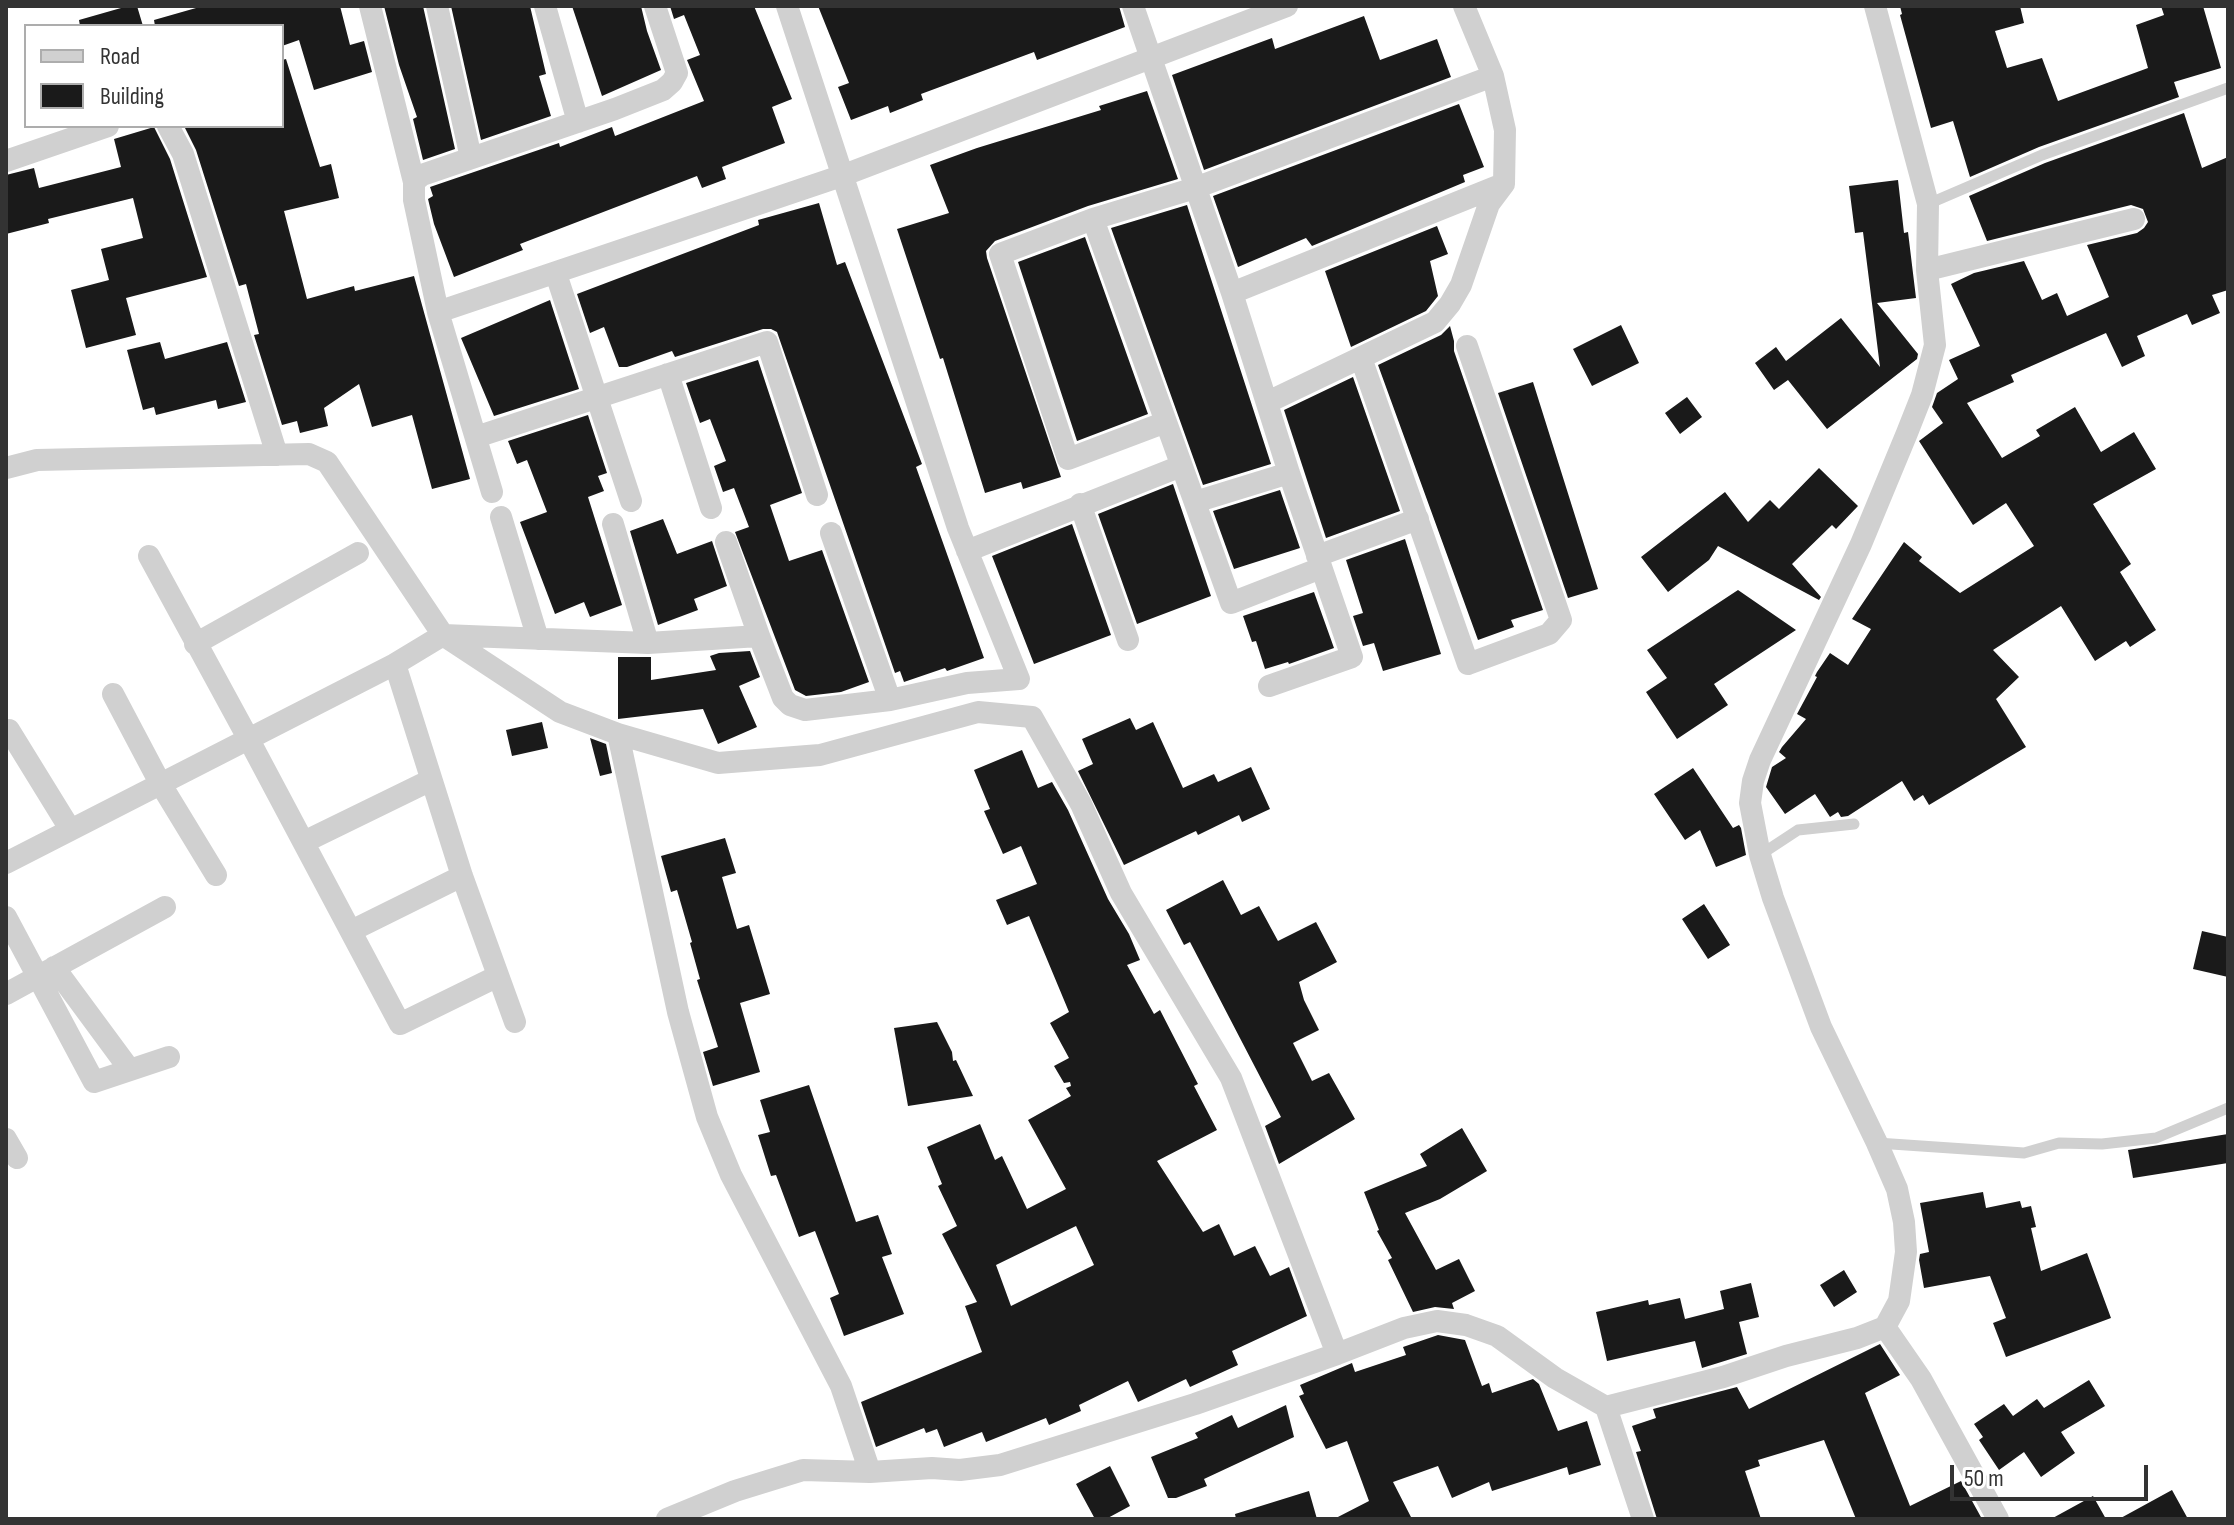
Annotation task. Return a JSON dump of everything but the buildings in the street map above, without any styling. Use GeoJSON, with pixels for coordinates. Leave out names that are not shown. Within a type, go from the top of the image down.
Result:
{"type":"FeatureCollection","features":[{"type":"Feature","properties":{"kind":"street"},"geometry":{"type":"LineString","coordinates":[[370,6],[414,182],[414,200],[438,312],[492,492]]}},
{"type":"Feature","properties":{"kind":"street"},"geometry":{"type":"LineString","coordinates":[[437,6],[471,158]]}},
{"type":"Feature","properties":{"kind":"street"},"geometry":{"type":"LineString","coordinates":[[545,6],[578,122]]}},
{"type":"Feature","properties":{"kind":"street"},"geometry":{"type":"LineString","coordinates":[[414,182],[422,175],[663,90],[677,73],[655,6]]}},
{"type":"Feature","properties":{"kind":"street"},"geometry":{"type":"LineString","coordinates":[[726,542],[777,688],[790,705],[805,710],[890,700],[967,683],[1019,679],[967,551],[787,6]]}},
{"type":"Feature","properties":{"kind":"street"},"geometry":{"type":"LineString","coordinates":[[1133,6],[1352,657],[1269,686]]}},
{"type":"Feature","properties":{"kind":"street"},"geometry":{"type":"LineString","coordinates":[[438,312],[844,175],[1287,6]]}},
{"type":"Feature","properties":{"kind":"street"},"geometry":{"type":"LineString","coordinates":[[1268,402],[1435,322],[1461,285],[1489,204],[1504,184],[1505,130],[1493,76],[1464,6]]}},
{"type":"Feature","properties":{"kind":"street"},"geometry":{"type":"LineString","coordinates":[[1606,1407],[1857,1338],[1885,1327],[1899,1301],[1906,1252],[1897,1189],[1821,1027],[1773,898],[1760,855],[1750,803],[1757,770],[1861,544],[1922,395],[1935,345],[1927,270],[1928,204],[1875,6]]}},
{"type":"Feature","properties":{"kind":"street"},"geometry":{"type":"LineString","coordinates":[[1166,422],[1068,459],[1000,254],[1093,219],[1195,188],[1493,76]]}},
{"type":"Feature","properties":{"kind":"street"},"geometry":{"type":"LineString","coordinates":[[6,161],[102,128]]}},
{"type":"Feature","properties":{"kind":"street"},"geometry":{"type":"LineString","coordinates":[[169,128],[183,154],[277,455]]}},
{"type":"Feature","properties":{"kind":"street"},"geometry":{"type":"LineString","coordinates":[[1232,293],[1504,184]]}},
{"type":"Feature","properties":{"kind":"street"},"geometry":{"type":"LineString","coordinates":[[1093,219],[1231,603],[1418,519]]}},
{"type":"Feature","properties":{"kind":"street"},"geometry":{"type":"LineString","coordinates":[[1927,270],[2134,219]]}},
{"type":"Feature","properties":{"kind":"street"},"geometry":{"type":"LineString","coordinates":[[556,274],[631,501]]}},
{"type":"Feature","properties":{"kind":"street"},"geometry":{"type":"LineString","coordinates":[[476,437],[767,342],[817,495]]}},
{"type":"Feature","properties":{"kind":"street"},"geometry":{"type":"LineString","coordinates":[[1361,358],[1468,664],[1549,634],[1561,620],[1467,346]]}},
{"type":"Feature","properties":{"kind":"street"},"geometry":{"type":"LineString","coordinates":[[668,374],[711,508]]}},
{"type":"Feature","properties":{"kind":"street"},"geometry":{"type":"LineString","coordinates":[[6,468],[37,460],[309,454],[327,462],[443,635],[560,712],[618,734],[718,763],[820,755],[978,712],[1032,717],[1081,804],[1121,893],[1231,1078],[1337,1354]]}},
{"type":"Feature","properties":{"kind":"street"},"geometry":{"type":"LineString","coordinates":[[967,551],[1181,466]]}},
{"type":"Feature","properties":{"kind":"street"},"geometry":{"type":"LineString","coordinates":[[1195,502],[1289,473]]}},
{"type":"Feature","properties":{"kind":"street"},"geometry":{"type":"LineString","coordinates":[[1080,504],[1128,640]]}},
{"type":"Feature","properties":{"kind":"street"},"geometry":{"type":"LineString","coordinates":[[501,517],[538,639]]}},
{"type":"Feature","properties":{"kind":"street"},"geometry":{"type":"LineString","coordinates":[[613,524],[648,643]]}},
{"type":"Feature","properties":{"kind":"street"},"geometry":{"type":"LineString","coordinates":[[831,533],[890,700]]}},
{"type":"Feature","properties":{"kind":"street"},"geometry":{"type":"LineString","coordinates":[[195,644],[358,553]]}},
{"type":"Feature","properties":{"kind":"street"},"geometry":{"type":"LineString","coordinates":[[149,556],[400,1024],[498,976]]}},
{"type":"Feature","properties":{"kind":"street"},"geometry":{"type":"LineString","coordinates":[[6,863],[395,664],[443,635],[648,643],[759,636]]}},
{"type":"Feature","properties":{"kind":"street"},"geometry":{"type":"LineString","coordinates":[[395,664],[462,876],[515,1022]]}},
{"type":"Feature","properties":{"kind":"street"},"geometry":{"type":"LineString","coordinates":[[113,694],[160,783],[216,875]]}},
{"type":"Feature","properties":{"kind":"street"},"geometry":{"type":"LineString","coordinates":[[9,730],[70,829]]}},
{"type":"Feature","properties":{"kind":"street"},"geometry":{"type":"LineString","coordinates":[[618,734],[678,1012],[707,1117],[731,1175],[841,1386],[870,1472]]}},
{"type":"Feature","properties":{"kind":"street"},"geometry":{"type":"LineString","coordinates":[[304,842],[431,780]]}},
{"type":"Feature","properties":{"kind":"street"},"geometry":{"type":"LineString","coordinates":[[351,931],[462,876]]}},
{"type":"Feature","properties":{"kind":"street"},"geometry":{"type":"LineString","coordinates":[[6,994],[165,907]]}},
{"type":"Feature","properties":{"kind":"street"},"geometry":{"type":"LineString","coordinates":[[6,917],[46,972],[130,1070]]}},
{"type":"Feature","properties":{"kind":"street"},"geometry":{"type":"LineString","coordinates":[[46,972],[94,1082],[169,1057]]}},
{"type":"Feature","properties":{"kind":"street"},"geometry":{"type":"LineString","coordinates":[[667,1519],[746,1487],[803,1470],[960,1470],[1000,1465],[1195,1404],[1404,1328],[1437,1321],[1466,1325],[1497,1336],[1555,1378],[1606,1407],[1643,1519]]}},
{"type":"Feature","properties":{"kind":"street"},"geometry":{"type":"LineString","coordinates":[[1885,1327],[1921,1379],[1998,1519]]}},
{"type":"Feature","properties":{"kind":"lane"},"geometry":{"type":"LineString","coordinates":[[1928,204],[2042,155],[2228,88]]}},
{"type":"Feature","properties":{"kind":"lane"},"geometry":{"type":"LineString","coordinates":[[1760,855],[1798,830],[1854,824]]}},
{"type":"Feature","properties":{"kind":"lane"},"geometry":{"type":"LineString","coordinates":[[1877,1143],[2024,1153],[2059,1143],[2102,1144],[2156,1138],[2228,1108]]}}]}
